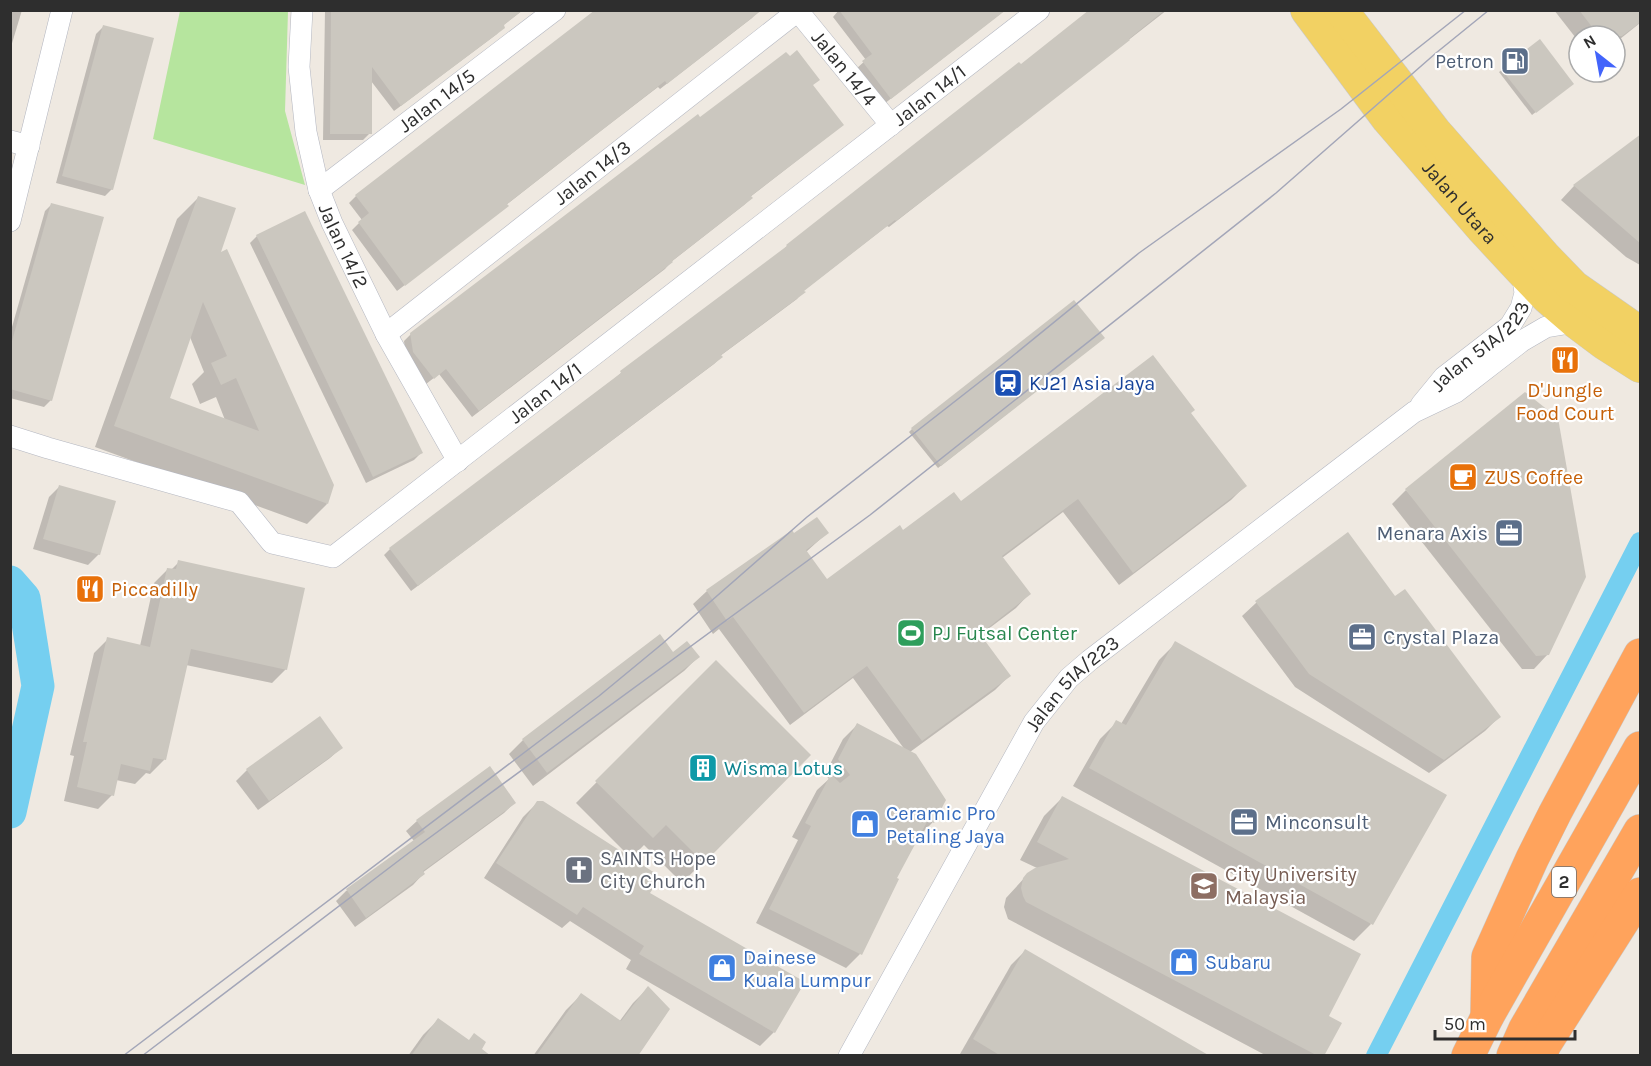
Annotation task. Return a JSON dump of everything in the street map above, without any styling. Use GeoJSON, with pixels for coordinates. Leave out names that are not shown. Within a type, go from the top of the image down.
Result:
{"type":"FeatureCollection","features":[{"type":"Feature","properties":{"kind":"highway"},"geometry":{"type":"LineString","coordinates":[[1487,1017],[1488,957],[1550,822],[1641,655]]}},
{"type":"Feature","properties":{"kind":"highway","name":"2"},"geometry":{"type":"LineString","coordinates":[[1468,1056],[1487,1017],[1641,748]]}},
{"type":"Feature","properties":{"kind":"highway","name":"2"},"geometry":{"type":"LineString","coordinates":[[1513,1056],[1525,1029],[1641,831]]}},
{"type":"Feature","properties":{"kind":"highway"},"geometry":{"type":"LineString","coordinates":[[1539,1056],[1641,894]]}},
{"type":"Feature","properties":{"kind":"main road","name":"Jalan Utara"},"geometry":{"type":"LineString","coordinates":[[1307,10],[1388,119],[1522,271],[1576,322],[1641,366]]}},
{"type":"Feature","properties":{"kind":"main road","name":"Jalan Utara"},"geometry":{"type":"LineString","coordinates":[[1341,10],[1435,132],[1544,256],[1574,287],[1641,333]]}},
{"type":"Feature","properties":{"kind":"street"},"geometry":{"type":"LineString","coordinates":[[10,221],[20,143],[62,10]]}},
{"type":"Feature","properties":{"kind":"street","name":"Jalan 14/2"},"geometry":{"type":"LineString","coordinates":[[302,10],[299,67],[306,132],[319,190],[332,223],[386,334],[458,461]]}},
{"type":"Feature","properties":{"kind":"street","name":"Jalan 14/5"},"geometry":{"type":"LineString","coordinates":[[319,190],[555,10]]}},
{"type":"Feature","properties":{"kind":"street","name":"Jalan 14/1"},"geometry":{"type":"LineString","coordinates":[[10,436],[239,502],[272,543],[333,557],[1039,10]]}},
{"type":"Feature","properties":{"kind":"street","name":"Jalan 14/4"},"geometry":{"type":"LineString","coordinates":[[798,11],[891,125]]}},
{"type":"Feature","properties":{"kind":"street","name":"Jalan 14/3"},"geometry":{"type":"LineString","coordinates":[[386,334],[798,11]]}},
{"type":"Feature","properties":{"kind":"street","name":"Jalan 51A/223"},"geometry":{"type":"LineString","coordinates":[[1414,412],[1444,377],[1510,326],[1521,308],[1525,293],[1522,271]]}},
{"type":"Feature","properties":{"kind":"street","name":"Jalan 51A/223"},"geometry":{"type":"LineString","coordinates":[[849,1056],[1034,722],[1069,678],[1168,599],[1414,412],[1456,392],[1522,340],[1546,327],[1576,322]]}},
{"type":"Feature","properties":{"kind":"green space"},"geometry":{"type":"Polygon","coordinates":[[[180,11],[288,11],[285,111],[305,185],[153,139],[180,11]]]}},
{"type":"Feature","properties":{"kind":"building"},"geometry":{"type":"Polygon","coordinates":[[[331,10],[523,10],[504,25],[505,28],[401,106],[372,67],[372,134],[330,134],[331,10]]]}},
{"type":"Feature","properties":{"kind":"building"},"geometry":{"type":"Polygon","coordinates":[[[595,10],[762,10],[667,84],[665,81],[405,286],[358,222],[369,213],[355,195],[595,10]]]}},
{"type":"Feature","properties":{"kind":"building"},"geometry":{"type":"Polygon","coordinates":[[[839,10],[1006,10],[891,99],[862,61],[872,54],[839,10]]]}},
{"type":"Feature","properties":{"kind":"building"},"geometry":{"type":"Polygon","coordinates":[[[1089,10],[1165,10],[980,157],[721,355],[723,357],[418,586],[389,548],[787,246],[1019,62],[1021,64],[1089,10]]]}},
{"type":"Feature","properties":{"kind":"building"},"geometry":{"type":"Polygon","coordinates":[[[1579,10],[1641,10],[1641,22],[1627,32],[1627,24],[1590,24],[1579,10]]]}},
{"type":"Feature","properties":{"kind":"building"},"geometry":{"type":"Polygon","coordinates":[[[103,25],[154,38],[113,190],[62,176],[103,25]]]}},
{"type":"Feature","properties":{"kind":"building"},"geometry":{"type":"Polygon","coordinates":[[[1540,39],[1567,75],[1567,84],[1574,84],[1536,113],[1501,69],[1540,39]]]}},
{"type":"Feature","properties":{"kind":"building"},"geometry":{"type":"Polygon","coordinates":[[[797,50],[820,80],[813,85],[844,125],[751,196],[753,198],[673,262],[479,411],[446,369],[434,379],[413,352],[410,333],[698,114],[700,117],[786,52],[790,56],[797,50]]]}},
{"type":"Feature","properties":{"kind":"building"},"geometry":{"type":"Polygon","coordinates":[[[1641,134],[1641,244],[1573,185],[1641,134]]]}},
{"type":"Feature","properties":{"kind":"building"},"geometry":{"type":"Polygon","coordinates":[[[198,196],[236,208],[221,252],[227,249],[334,485],[328,504],[114,426],[198,196]],[[203,302],[170,398],[259,431],[236,378],[221,385],[211,363],[227,356],[203,302]]]}},
{"type":"Feature","properties":{"kind":"building"},"geometry":{"type":"Polygon","coordinates":[[[51,203],[104,217],[52,401],[10,389],[10,348],[51,203]]]}},
{"type":"Feature","properties":{"kind":"building"},"geometry":{"type":"Polygon","coordinates":[[[305,211],[423,453],[373,477],[256,235],[305,211]]]}},
{"type":"Feature","properties":{"kind":"building","name":"KJ21 Asia Jaya"},"geometry":{"type":"Polygon","coordinates":[[[1074,300],[1105,338],[941,466],[911,428],[1074,300]]]}},
{"type":"Feature","properties":{"kind":"building"},"geometry":{"type":"Polygon","coordinates":[[[1153,355],[1195,410],[1191,413],[1247,486],[1133,573],[1078,499],[1002,556],[1031,594],[980,634],[1011,676],[922,741],[867,666],[804,713],[733,617],[727,621],[706,590],[792,530],[794,533],[817,517],[829,533],[806,550],[827,579],[900,525],[903,530],[954,492],[961,501],[1153,355]]]}},
{"type":"Feature","properties":{"kind":"building","name":"Menara Axis"},"geometry":{"type":"Polygon","coordinates":[[[1525,392],[1558,418],[1586,577],[1549,655],[1536,656],[1405,489],[1525,392]]]}},
{"type":"Feature","properties":{"kind":"building"},"geometry":{"type":"Polygon","coordinates":[[[59,485],[116,501],[100,555],[43,539],[59,485]]]}},
{"type":"Feature","properties":{"kind":"building","name":"Crystal Plaza"},"geometry":{"type":"Polygon","coordinates":[[[1348,532],[1395,596],[1405,589],[1501,717],[1444,760],[1309,674],[1255,601],[1348,532]]]}},
{"type":"Feature","properties":{"kind":"building"},"geometry":{"type":"Polygon","coordinates":[[[178,560],[305,588],[287,670],[191,649],[166,760],[153,758],[150,771],[121,764],[114,796],[77,787],[87,742],[83,742],[107,637],[150,647],[167,568],[176,569],[178,560]]]}},
{"type":"Feature","properties":{"kind":"building"},"geometry":{"type":"Polygon","coordinates":[[[660,634],[673,652],[687,641],[700,657],[547,773],[522,739],[660,634]]]}},
{"type":"Feature","properties":{"kind":"building"},"geometry":{"type":"Polygon","coordinates":[[[1175,641],[1447,795],[1373,925],[1089,768],[1116,720],[1126,725],[1175,641]]]}},
{"type":"Feature","properties":{"kind":"building","name":"Wisma Lotus"},"geometry":{"type":"Polygon","coordinates":[[[716,660],[811,755],[704,863],[666,825],[653,838],[595,781],[716,660]]]}},
{"type":"Feature","properties":{"kind":"building"},"geometry":{"type":"Polygon","coordinates":[[[320,716],[343,748],[269,801],[246,769],[320,716]]]}},
{"type":"Feature","properties":{"kind":"building"},"geometry":{"type":"Polygon","coordinates":[[[857,723],[916,754],[946,800],[934,823],[928,820],[897,878],[899,879],[862,955],[769,909],[811,826],[805,823],[831,774],[840,783],[850,775],[838,759],[857,723]]]}},
{"type":"Feature","properties":{"kind":"building"},"geometry":{"type":"Polygon","coordinates":[[[490,766],[516,803],[423,871],[425,874],[366,918],[346,889],[425,832],[416,820],[490,766]]]}},
{"type":"Feature","properties":{"kind":"building"},"geometry":{"type":"Polygon","coordinates":[[[1062,796],[1361,954],[1329,1016],[1342,1023],[1324,1056],[1318,1056],[1026,902],[1021,888],[1023,878],[1027,873],[1035,868],[1069,859],[1037,842],[1062,796]]]}},
{"type":"Feature","properties":{"kind":"building"},"geometry":{"type":"Polygon","coordinates":[[[537,801],[543,801],[658,875],[658,881],[650,893],[805,982],[775,1033],[639,954],[644,946],[583,907],[577,915],[496,863],[537,801]]]}},
{"type":"Feature","properties":{"kind":"building"},"geometry":{"type":"Polygon","coordinates":[[[1025,949],[1210,1056],[1001,1056],[973,1039],[1025,949]]]}},
{"type":"Feature","properties":{"kind":"building"},"geometry":{"type":"Polygon","coordinates":[[[648,986],[670,1009],[638,1056],[536,1056],[581,993],[621,1021],[648,986]]]}},
{"type":"Feature","properties":{"kind":"building"},"geometry":{"type":"Polygon","coordinates":[[[438,1018],[469,1040],[474,1033],[486,1042],[482,1049],[491,1056],[411,1056],[438,1018]]]}},
{"type":"Feature","properties":{"kind":"waterway"},"geometry":{"type":"LineString","coordinates":[[1376,1056],[1640,542]]}},
{"type":"Feature","properties":{"kind":"waterway"},"geometry":{"type":"LineString","coordinates":[[10,582],[24,598],[38,686],[10,812]]}},
{"type":"Feature","properties":{"kind":"tram line"},"geometry":{"type":"LineString","coordinates":[[123,1056],[599,696],[807,517],[1004,363],[1139,253],[1341,109],[1466,10]]}},
{"type":"Feature","properties":{"kind":"tram line"},"geometry":{"type":"LineString","coordinates":[[142,1056],[410,852],[870,515],[1276,193],[1436,53],[1489,10]]}},
{"type":"Feature","properties":{"kind":"place","name":"Petron"},"geometry":{"type":"Point","coordinates":[1515,61]}},
{"type":"Feature","properties":{"kind":"place","name":"D'Jungle Food Court"},"geometry":{"type":"Point","coordinates":[1565,360]}},
{"type":"Feature","properties":{"kind":"place","name":"KJ21 Asia Jaya"},"geometry":{"type":"Point","coordinates":[1008,383]}},
{"type":"Feature","properties":{"kind":"place","name":"ZUS Coffee"},"geometry":{"type":"Point","coordinates":[1463,477]}},
{"type":"Feature","properties":{"kind":"place","name":"Menara Axis"},"geometry":{"type":"Point","coordinates":[1509,533]}},
{"type":"Feature","properties":{"kind":"place","name":"Piccadilly"},"geometry":{"type":"Point","coordinates":[90,589]}},
{"type":"Feature","properties":{"kind":"place","name":"PJ Futsal Center"},"geometry":{"type":"Point","coordinates":[911,633]}},
{"type":"Feature","properties":{"kind":"place","name":"Crystal Plaza"},"geometry":{"type":"Point","coordinates":[1362,637]}},
{"type":"Feature","properties":{"kind":"place","name":"Wisma Lotus"},"geometry":{"type":"Point","coordinates":[703,768]}},
{"type":"Feature","properties":{"kind":"place","name":"Minconsult"},"geometry":{"type":"Point","coordinates":[1244,822]}},
{"type":"Feature","properties":{"kind":"place","name":"Ceramic Pro Petaling Jaya"},"geometry":{"type":"Point","coordinates":[865,824]}},
{"type":"Feature","properties":{"kind":"place","name":"SAINTS Hope City Church"},"geometry":{"type":"Point","coordinates":[579,870]}},
{"type":"Feature","properties":{"kind":"place","name":"City University Malaysia"},"geometry":{"type":"Point","coordinates":[1204,886]}},
{"type":"Feature","properties":{"kind":"place","name":"Subaru"},"geometry":{"type":"Point","coordinates":[1184,962]}},
{"type":"Feature","properties":{"kind":"place","name":"Dainese Kuala Lumpur"},"geometry":{"type":"Point","coordinates":[722,968]}}]}
